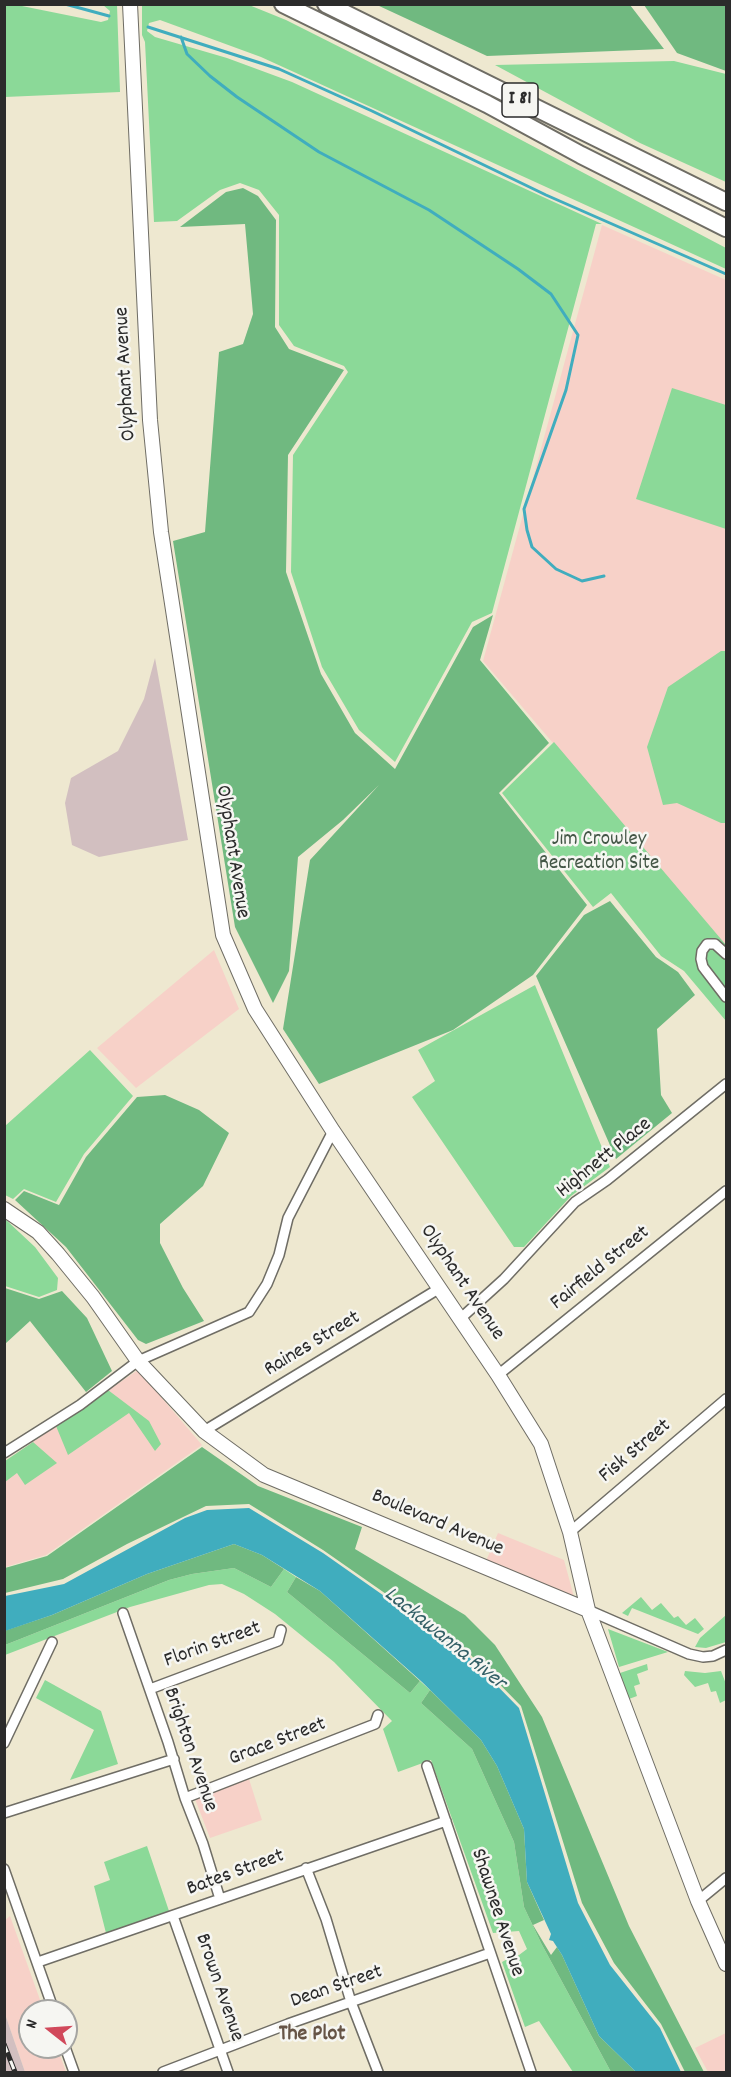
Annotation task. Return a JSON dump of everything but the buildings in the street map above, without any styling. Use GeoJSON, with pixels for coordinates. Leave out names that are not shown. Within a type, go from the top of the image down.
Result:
{"type":"FeatureCollection","features":[{"type":"Feature","properties":{"kind":"highway","name":"I 81"},"geometry":{"type":"LineString","coordinates":[[283,4],[487,104],[581,155],[726,228]]}},
{"type":"Feature","properties":{"kind":"highway","name":"I 81"},"geometry":{"type":"LineString","coordinates":[[326,4],[726,202]]}},
{"type":"Feature","properties":{"kind":"street","name":"Olyphant Avenue"},"geometry":{"type":"LineString","coordinates":[[130,4],[150,420],[161,532],[223,934],[255,1009],[333,1131],[498,1375],[541,1444],[570,1532],[588,1610]]}},
{"type":"Feature","properties":{"kind":"street"},"geometry":{"type":"LineString","coordinates":[[726,954],[715,944],[707,944],[702,951],[701,959],[703,967],[726,997]]}},
{"type":"Feature","properties":{"kind":"street","name":"Highnett Place"},"geometry":{"type":"LineString","coordinates":[[460,1319],[504,1279],[575,1203],[726,1084]]}},
{"type":"Feature","properties":{"kind":"street"},"geometry":{"type":"LineString","coordinates":[[4,1453],[80,1405],[138,1361],[249,1312],[267,1284],[279,1255],[288,1218],[333,1131]]}},
{"type":"Feature","properties":{"kind":"street","name":"Fairfield Street"},"geometry":{"type":"LineString","coordinates":[[498,1375],[726,1191]]}},
{"type":"Feature","properties":{"kind":"street","name":"Boulevard Avenue"},"geometry":{"type":"LineString","coordinates":[[4,1209],[38,1232],[58,1254],[93,1297],[138,1361],[204,1431],[264,1475],[588,1610]]}},
{"type":"Feature","properties":{"kind":"street","name":"Raines Street"},"geometry":{"type":"LineString","coordinates":[[204,1431],[440,1288]]}},
{"type":"Feature","properties":{"kind":"street","name":"Fisk Street"},"geometry":{"type":"LineString","coordinates":[[570,1532],[726,1399]]}},
{"type":"Feature","properties":{"kind":"street"},"geometry":{"type":"LineString","coordinates":[[588,1610],[689,1654],[703,1657],[713,1656],[726,1650]]}},
{"type":"Feature","properties":{"kind":"street"},"geometry":{"type":"LineString","coordinates":[[588,1610],[698,1901],[726,1964]]}},
{"type":"Feature","properties":{"kind":"street","name":"Brighton Avenue"},"geometry":{"type":"LineString","coordinates":[[123,1613],[220,1899]]}},
{"type":"Feature","properties":{"kind":"street","name":"Florin Street"},"geometry":{"type":"LineString","coordinates":[[150,1689],[278,1641],[281,1630]]}},
{"type":"Feature","properties":{"kind":"street"},"geometry":{"type":"LineString","coordinates":[[4,1743],[52,1642]]}},
{"type":"Feature","properties":{"kind":"street","name":"Grace Street"},"geometry":{"type":"LineString","coordinates":[[185,1798],[375,1724],[378,1715]]}},
{"type":"Feature","properties":{"kind":"street"},"geometry":{"type":"LineString","coordinates":[[4,1813],[174,1759]]}},
{"type":"Feature","properties":{"kind":"street","name":"Shawnee Avenue"},"geometry":{"type":"LineString","coordinates":[[427,1766],[531,2073]]}},
{"type":"Feature","properties":{"kind":"street","name":"Bates Street"},"geometry":{"type":"LineString","coordinates":[[38,1962],[446,1821]]}},
{"type":"Feature","properties":{"kind":"street"},"geometry":{"type":"LineString","coordinates":[[306,1868],[326,1918],[351,2002],[378,2073]]}},
{"type":"Feature","properties":{"kind":"street"},"geometry":{"type":"LineString","coordinates":[[4,1869],[50,1999]]}},
{"type":"Feature","properties":{"kind":"street"},"geometry":{"type":"LineString","coordinates":[[698,1901],[726,1878]]}},
{"type":"Feature","properties":{"kind":"street","name":"Brown Avenue"},"geometry":{"type":"LineString","coordinates":[[173,1916],[228,2073]]}},
{"type":"Feature","properties":{"kind":"street","name":"Dean Street"},"geometry":{"type":"LineString","coordinates":[[163,2073],[220,2049],[490,1953]]}},
{"type":"Feature","properties":{"kind":"shaded area"},"geometry":{"type":"Polygon","coordinates":[[[602,225],[726,280],[726,946],[483,661],[602,225]]]}},
{"type":"Feature","properties":{"kind":"shaded area"},"geometry":{"type":"Polygon","coordinates":[[[155,658],[188,840],[99,857],[72,845],[65,803],[71,778],[118,751],[144,699],[155,658]]]}},
{"type":"Feature","properties":{"kind":"shaded area"},"geometry":{"type":"Polygon","coordinates":[[[214,950],[239,1009],[136,1088],[97,1048],[214,950]]]}},
{"type":"Feature","properties":{"kind":"shaded area"},"geometry":{"type":"Polygon","coordinates":[[[138,1370],[202,1445],[46,1555],[5,1567],[5,1461],[138,1370]]]}},
{"type":"Feature","properties":{"kind":"shaded area"},"geometry":{"type":"Polygon","coordinates":[[[498,1533],[564,1560],[574,1597],[486,1561],[498,1533]]]}},
{"type":"Feature","properties":{"kind":"shaded area"},"geometry":{"type":"Polygon","coordinates":[[[249,1779],[262,1820],[210,1838],[195,1799],[249,1779]]]}},
{"type":"Feature","properties":{"kind":"shaded area"},"geometry":{"type":"Polygon","coordinates":[[[10,1916],[40,1999],[18,1999],[18,2052],[5,2014],[4,1921],[10,1916]]]}},
{"type":"Feature","properties":{"kind":"shaded area"},"geometry":{"type":"Polygon","coordinates":[[[4,2014],[18,2052],[18,2059],[21,2059],[25,2072],[5,2072],[4,2014]]]}},
{"type":"Feature","properties":{"kind":"shaded area"},"geometry":{"type":"Polygon","coordinates":[[[726,2033],[726,2072],[708,2072],[695,2048],[726,2033]]]}},
{"type":"Feature","properties":{"kind":"shaded area"},"geometry":{"type":"Polygon","coordinates":[[[21,2059],[61,2059],[66,2072],[25,2072],[21,2059]]]}},
{"type":"Feature","properties":{"kind":"green space"},"geometry":{"type":"Polygon","coordinates":[[[4,5],[17,5],[101,22],[108,20],[110,11],[103,5],[117,5],[120,92],[5,97],[4,5]]]}},
{"type":"Feature","properties":{"kind":"green space"},"geometry":{"type":"Polygon","coordinates":[[[142,5],[249,5],[286,20],[453,104],[726,248],[726,269],[261,57],[160,20],[149,23],[147,31],[155,37],[227,58],[292,82],[602,224],[596,224],[492,613],[472,622],[395,762],[359,730],[322,667],[291,572],[293,455],[348,372],[344,366],[294,346],[279,325],[279,215],[259,190],[240,183],[220,190],[177,221],[154,222],[142,5]]]}},
{"type":"Feature","properties":{"kind":"green space"},"geometry":{"type":"Polygon","coordinates":[[[377,5],[630,5],[664,49],[487,56],[377,5]]]}},
{"type":"Feature","properties":{"kind":"green space"},"geometry":{"type":"Polygon","coordinates":[[[644,5],[726,5],[726,71],[677,53],[644,5]]]}},
{"type":"Feature","properties":{"kind":"green space"},"geometry":{"type":"Polygon","coordinates":[[[674,61],[726,74],[726,182],[640,143],[495,65],[674,61]]]}},
{"type":"Feature","properties":{"kind":"green space"},"geometry":{"type":"Polygon","coordinates":[[[243,188],[258,196],[276,220],[275,327],[289,349],[344,370],[288,455],[286,572],[321,674],[355,733],[395,769],[473,627],[493,615],[480,660],[549,743],[499,793],[587,905],[533,975],[453,1030],[319,1084],[283,1029],[310,860],[379,785],[343,820],[298,857],[289,971],[273,1003],[235,927],[173,541],[205,532],[219,352],[243,344],[253,314],[245,224],[180,227],[226,192],[243,188]]]}},
{"type":"Feature","properties":{"kind":"green space"},"geometry":{"type":"Polygon","coordinates":[[[672,388],[726,405],[726,529],[636,499],[672,388]]]}},
{"type":"Feature","properties":{"kind":"green space"},"geometry":{"type":"Polygon","coordinates":[[[721,651],[726,651],[726,823],[721,823],[677,803],[663,805],[647,747],[668,687],[721,651]]]}},
{"type":"Feature","properties":{"kind":"green space","name":"Jim Crowley Recreation Site"},"geometry":{"type":"Polygon","coordinates":[[[554,742],[726,945],[726,1021],[684,971],[661,956],[611,893],[593,907],[502,793],[554,742]]]}},
{"type":"Feature","properties":{"kind":"green space"},"geometry":{"type":"Polygon","coordinates":[[[610,901],[656,957],[678,972],[695,995],[657,1029],[661,1095],[672,1113],[616,1159],[536,976],[584,915],[610,901]]]}},
{"type":"Feature","properties":{"kind":"green space"},"geometry":{"type":"Polygon","coordinates":[[[535,985],[610,1167],[571,1196],[524,1247],[514,1247],[412,1097],[435,1081],[418,1050],[535,985]]]}},
{"type":"Feature","properties":{"kind":"green space"},"geometry":{"type":"Polygon","coordinates":[[[90,1050],[133,1096],[84,1154],[56,1202],[24,1189],[13,1199],[5,1195],[5,1126],[90,1050]]]}},
{"type":"Feature","properties":{"kind":"green space"},"geometry":{"type":"Polygon","coordinates":[[[165,1095],[199,1110],[229,1133],[203,1186],[160,1224],[160,1243],[183,1288],[204,1321],[146,1344],[138,1340],[66,1247],[15,1200],[24,1191],[59,1205],[86,1157],[137,1097],[165,1095]]]}},
{"type":"Feature","properties":{"kind":"green space"},"geometry":{"type":"Polygon","coordinates":[[[4,1218],[35,1247],[58,1278],[57,1290],[39,1297],[5,1286],[4,1218]]]}},
{"type":"Feature","properties":{"kind":"green space"},"geometry":{"type":"Polygon","coordinates":[[[5,1288],[39,1299],[62,1291],[87,1318],[112,1371],[86,1392],[30,1321],[5,1344],[5,1288]]]}},
{"type":"Feature","properties":{"kind":"green space"},"geometry":{"type":"Polygon","coordinates":[[[108,1390],[149,1421],[161,1444],[155,1451],[129,1413],[68,1455],[56,1426],[108,1390]]]}},
{"type":"Feature","properties":{"kind":"green space"},"geometry":{"type":"Polygon","coordinates":[[[33,1442],[57,1463],[25,1485],[17,1473],[5,1482],[5,1461],[33,1442]]]}},
{"type":"Feature","properties":{"kind":"green space"},"geometry":{"type":"Polygon","coordinates":[[[202,1447],[258,1486],[362,1527],[355,1549],[465,1615],[495,1645],[542,1717],[629,1926],[704,2072],[685,2072],[661,2024],[614,1963],[582,1903],[521,1706],[465,1649],[323,1550],[249,1504],[206,1506],[127,1544],[63,1579],[5,1593],[5,1568],[47,1556],[202,1447]]]}},
{"type":"Feature","properties":{"kind":"green space"},"geometry":{"type":"Polygon","coordinates":[[[234,1544],[262,1555],[284,1569],[271,1587],[234,1568],[192,1574],[169,1580],[5,1645],[4,1631],[52,1615],[147,1574],[234,1544]]]}},
{"type":"Feature","properties":{"kind":"green space"},"geometry":{"type":"Polygon","coordinates":[[[234,1568],[271,1587],[284,1569],[296,1577],[287,1592],[410,1693],[420,1681],[430,1690],[421,1703],[472,1749],[514,1842],[524,1907],[611,2072],[573,2072],[539,2021],[525,2027],[502,1962],[513,1956],[515,1958],[527,1949],[519,1931],[493,1933],[431,1760],[398,1772],[383,1729],[392,1721],[334,1662],[275,1614],[244,1594],[222,1584],[209,1585],[130,1607],[5,1655],[5,1645],[169,1580],[234,1568]]]}},
{"type":"Feature","properties":{"kind":"green space"},"geometry":{"type":"Polygon","coordinates":[[[296,1577],[320,1591],[420,1681],[410,1693],[287,1592],[296,1577]]]}},
{"type":"Feature","properties":{"kind":"green space"},"geometry":{"type":"Polygon","coordinates":[[[641,1597],[652,1610],[661,1603],[674,1618],[678,1616],[686,1625],[695,1618],[704,1629],[698,1634],[632,1608],[628,1616],[622,1613],[641,1597]]]}},
{"type":"Feature","properties":{"kind":"green space"},"geometry":{"type":"Polygon","coordinates":[[[726,1615],[726,1642],[706,1648],[695,1647],[700,1638],[726,1615]]]}},
{"type":"Feature","properties":{"kind":"green space"},"geometry":{"type":"Polygon","coordinates":[[[608,1629],[668,1652],[619,1667],[608,1629]]]}},
{"type":"Feature","properties":{"kind":"green space"},"geometry":{"type":"Polygon","coordinates":[[[647,1664],[648,1670],[637,1674],[640,1684],[634,1686],[637,1696],[629,1699],[620,1673],[647,1664]]]}},
{"type":"Feature","properties":{"kind":"green space"},"geometry":{"type":"Polygon","coordinates":[[[685,1671],[705,1673],[721,1671],[726,1684],[726,1700],[720,1703],[716,1691],[711,1692],[708,1683],[695,1687],[684,1675],[685,1671]]]}},
{"type":"Feature","properties":{"kind":"green space"},"geometry":{"type":"Polygon","coordinates":[[[45,1680],[101,1711],[118,1764],[70,1780],[94,1730],[36,1698],[45,1680]]]}},
{"type":"Feature","properties":{"kind":"green space"},"geometry":{"type":"Polygon","coordinates":[[[430,1690],[481,1740],[497,1766],[524,1829],[527,1882],[544,1920],[533,1925],[551,1955],[557,1947],[562,1955],[599,2036],[636,2072],[611,2072],[541,1943],[524,1907],[514,1842],[472,1749],[421,1703],[430,1690]]]}},
{"type":"Feature","properties":{"kind":"green space"},"geometry":{"type":"Polygon","coordinates":[[[147,1846],[169,1911],[106,1933],[94,1886],[110,1880],[104,1862],[147,1846]]]}},
{"type":"Feature","properties":{"kind":"water","name":"Lackawanna River"},"geometry":{"type":"Polygon","coordinates":[[[249,1508],[323,1553],[464,1652],[519,1708],[578,1903],[610,1965],[660,2028],[681,2072],[636,2072],[599,2036],[562,1955],[553,1941],[549,1940],[551,1934],[527,1882],[524,1829],[497,1766],[481,1740],[422,1682],[320,1591],[262,1555],[234,1544],[147,1574],[52,1615],[5,1631],[5,1596],[64,1584],[185,1518],[207,1510],[249,1508]]]}},
{"type":"Feature","properties":{"kind":"waterway"},"geometry":{"type":"LineString","coordinates":[[65,4],[109,16]]}},
{"type":"Feature","properties":{"kind":"waterway"},"geometry":{"type":"LineString","coordinates":[[148,27],[279,69],[546,195],[726,274]]}},
{"type":"Feature","properties":{"kind":"waterway"},"geometry":{"type":"LineString","coordinates":[[181,37],[187,54],[237,97],[319,152],[429,210],[518,269],[551,294],[578,335],[566,390],[524,509],[527,530],[532,547],[556,569],[582,581],[604,576]]}},
{"type":"Feature","properties":{"kind":"railway"},"geometry":{"type":"LineString","coordinates":[[4,2044],[15,2072]]}},
{"type":"Feature","properties":{"kind":"district","name":"The Plot"},"geometry":{"type":"Point","coordinates":[312,2036]}}]}
